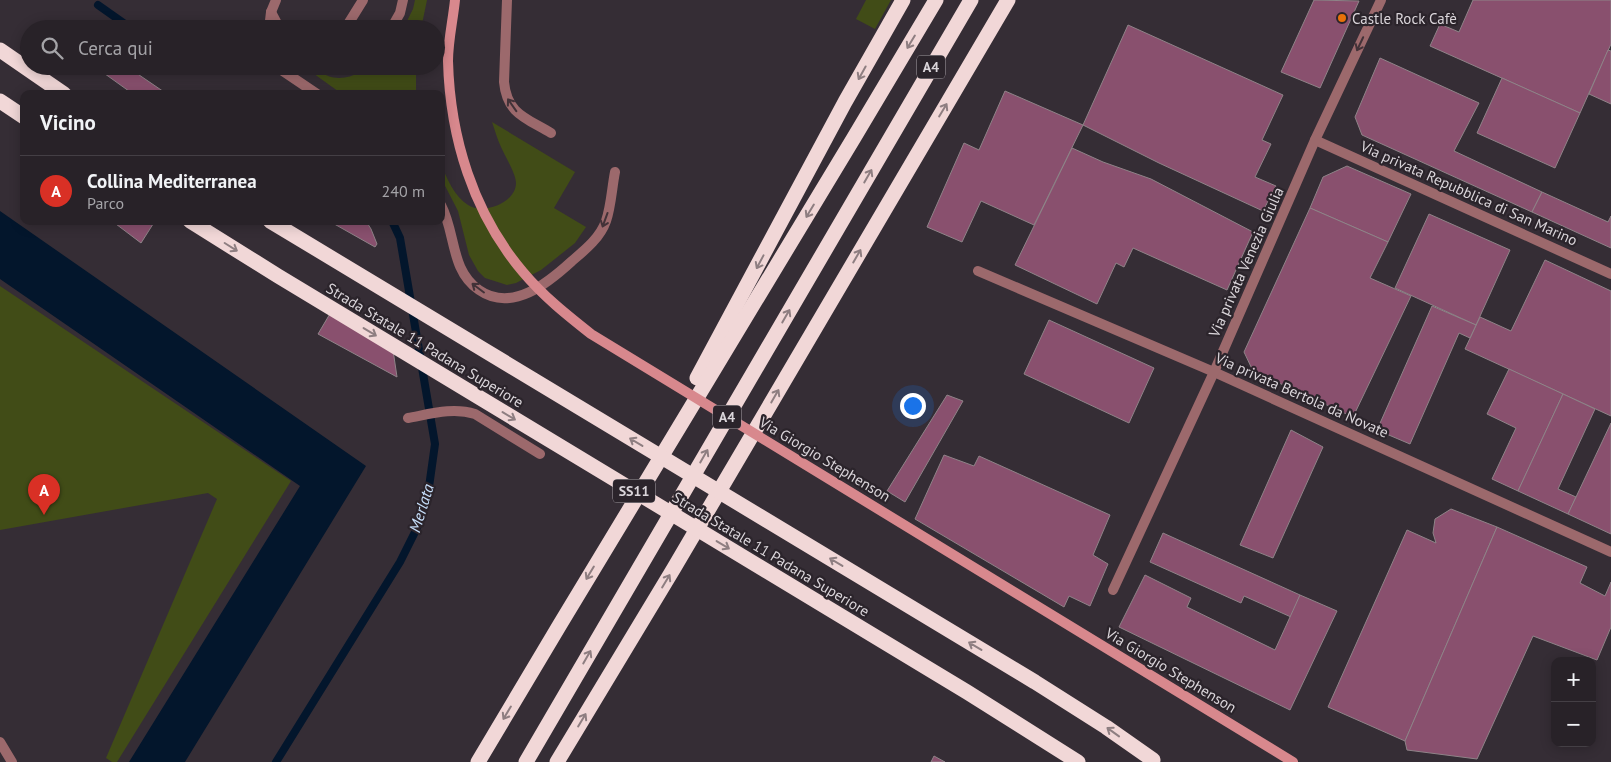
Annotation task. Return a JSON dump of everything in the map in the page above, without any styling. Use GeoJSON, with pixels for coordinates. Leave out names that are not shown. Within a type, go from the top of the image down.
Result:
{"type":"FeatureCollection","features":[{"type":"Feature","properties":{"kind":"highway"},"geometry":{"type":"LineString","coordinates":[[615,531],[836,120],[903,0]]}},
{"type":"Feature","properties":{"kind":"highway","name":"A4"},"geometry":{"type":"LineString","coordinates":[[478,762],[615,531],[936,0]]}},
{"type":"Feature","properties":{"kind":"highway","name":"A4"},"geometry":{"type":"LineString","coordinates":[[526,762],[971,0]]}},
{"type":"Feature","properties":{"kind":"highway"},"geometry":{"type":"LineString","coordinates":[[557,762],[674,568],[1008,0]]}},
{"type":"Feature","properties":{"kind":"highway"},"geometry":{"type":"LineString","coordinates":[[0,50],[20,64]]}},
{"type":"Feature","properties":{"kind":"highway"},"geometry":{"type":"LineString","coordinates":[[36,75],[58,90]]}},
{"type":"Feature","properties":{"kind":"highway"},"geometry":{"type":"LineString","coordinates":[[0,101],[20,114]]}},
{"type":"Feature","properties":{"kind":"highway","name":"Strada Statale 11 Padana Superiore"},"geometry":{"type":"LineString","coordinates":[[196,225],[312,297],[967,692],[1078,762]]}},
{"type":"Feature","properties":{"kind":"highway","name":"Strada Statale 11 Padana Superiore"},"geometry":{"type":"LineString","coordinates":[[277,225],[1027,677],[1106,727],[1155,762]]}},
{"type":"Feature","properties":{"kind":"street"},"geometry":{"type":"LineString","coordinates":[[270,20],[276,0]]}},
{"type":"Feature","properties":{"kind":"street"},"geometry":{"type":"LineString","coordinates":[[350,20],[362,0]]}},
{"type":"Feature","properties":{"kind":"street"},"geometry":{"type":"LineString","coordinates":[[396,20],[400,13],[403,0]]}},
{"type":"Feature","properties":{"kind":"street","name":"Via Giorgio Stephenson"},"geometry":{"type":"LineString","coordinates":[[455,0],[448,59],[452,112],[461,154],[474,192],[498,238],[523,272],[557,307],[598,338],[1293,762]]}},
{"type":"Feature","properties":{"kind":"street"},"geometry":{"type":"LineString","coordinates":[[507,0],[505,94],[509,104],[517,113],[551,133]]}},
{"type":"Feature","properties":{"kind":"street","name":"Via privata Venezia Giulia"},"geometry":{"type":"LineString","coordinates":[[1113,590],[1214,372],[1315,140],[1381,0]]}},
{"type":"Feature","properties":{"kind":"street"},"geometry":{"type":"LineString","coordinates":[[271,12],[275,20]]}},
{"type":"Feature","properties":{"kind":"street"},"geometry":{"type":"LineString","coordinates":[[289,75],[311,90]]}},
{"type":"Feature","properties":{"kind":"street","name":"Via privata Repubblica di San Marino"},"geometry":{"type":"LineString","coordinates":[[1315,140],[1611,274]]}},
{"type":"Feature","properties":{"kind":"street"},"geometry":{"type":"LineString","coordinates":[[445,212],[459,266],[468,279],[479,290],[495,297],[513,298],[529,293],[550,281],[591,245],[606,220],[615,172]]}},
{"type":"Feature","properties":{"kind":"street","name":"Via privata Bertola da Novate"},"geometry":{"type":"LineString","coordinates":[[978,271],[1214,372],[1611,552]]}},
{"type":"Feature","properties":{"kind":"street"},"geometry":{"type":"LineString","coordinates":[[408,418],[453,410],[464,410],[475,414],[540,454]]}},
{"type":"Feature","properties":{"kind":"street"},"geometry":{"type":"LineString","coordinates":[[0,742],[12,762]]}},
{"type":"Feature","properties":{"kind":"green space"},"geometry":{"type":"Polygon","coordinates":[[[415,0],[427,0],[423,20],[408,20],[415,0]]]}},
{"type":"Feature","properties":{"kind":"green space"},"geometry":{"type":"Polygon","coordinates":[[[866,0],[891,0],[875,29],[856,19],[866,0]]]}},
{"type":"Feature","properties":{"kind":"green space"},"geometry":{"type":"Polygon","coordinates":[[[316,75],[345,78],[352,75],[416,75],[416,90],[336,90],[316,75]]]}},
{"type":"Feature","properties":{"kind":"green space"},"geometry":{"type":"Polygon","coordinates":[[[492,122],[575,172],[554,208],[586,227],[575,243],[541,270],[516,283],[507,285],[485,278],[478,271],[469,255],[458,211],[445,186],[445,173],[448,181],[463,202],[474,208],[490,208],[505,201],[515,190],[516,179],[492,122]]]}},
{"type":"Feature","properties":{"kind":"green space"},"geometry":{"type":"Polygon","coordinates":[[[0,286],[291,481],[117,762],[112,762],[106,758],[217,499],[208,493],[0,530],[0,286]]]}},
{"type":"Feature","properties":{"kind":"water"},"geometry":{"type":"Polygon","coordinates":[[[0,211],[366,466],[185,762],[129,762],[300,486],[0,279],[0,211]]]}},
{"type":"Feature","properties":{"kind":"building"},"geometry":{"type":"Polygon","coordinates":[[[1314,0],[1359,1],[1320,88],[1281,72],[1314,0]]]}},
{"type":"Feature","properties":{"kind":"building"},"geometry":{"type":"Polygon","coordinates":[[[1473,0],[1611,0],[1611,44],[1580,113],[1430,46],[1440,24],[1459,32],[1473,0]]]}},
{"type":"Feature","properties":{"kind":"building"},"geometry":{"type":"Polygon","coordinates":[[[1128,25],[1283,95],[1262,140],[1271,144],[1255,177],[1276,186],[1263,211],[1159,163],[1083,125],[1128,25]]]}},
{"type":"Feature","properties":{"kind":"building"},"geometry":{"type":"Polygon","coordinates":[[[1608,50],[1611,51],[1611,104],[1589,94],[1608,50]]]}},
{"type":"Feature","properties":{"kind":"building"},"geometry":{"type":"Polygon","coordinates":[[[1380,58],[1479,103],[1454,151],[1542,192],[1532,212],[1362,135],[1355,117],[1380,58]]]}},
{"type":"Feature","properties":{"kind":"building"},"geometry":{"type":"Polygon","coordinates":[[[107,75],[139,75],[161,90],[127,90],[107,75]]]}},
{"type":"Feature","properties":{"kind":"building"},"geometry":{"type":"Polygon","coordinates":[[[1502,78],[1580,113],[1555,168],[1477,133],[1502,78]]]}},
{"type":"Feature","properties":{"kind":"building"},"geometry":{"type":"Polygon","coordinates":[[[1005,91],[1083,125],[1034,225],[981,201],[962,242],[927,227],[964,143],[979,150],[1005,91]]]}},
{"type":"Feature","properties":{"kind":"building"},"geometry":{"type":"Polygon","coordinates":[[[1072,148],[1103,162],[1151,179],[1253,232],[1227,290],[1133,248],[1124,267],[1116,263],[1097,304],[1015,265],[1072,148]]]}},
{"type":"Feature","properties":{"kind":"building"},"geometry":{"type":"Polygon","coordinates":[[[1347,166],[1411,194],[1388,242],[1310,208],[1323,177],[1347,166]]]}},
{"type":"Feature","properties":{"kind":"building"},"geometry":{"type":"Polygon","coordinates":[[[1542,192],[1608,222],[1611,216],[1611,248],[1532,212],[1542,192]]]}},
{"type":"Feature","properties":{"kind":"building"},"geometry":{"type":"Polygon","coordinates":[[[1310,208],[1388,242],[1370,278],[1411,296],[1353,417],[1253,371],[1244,352],[1310,208]]]}},
{"type":"Feature","properties":{"kind":"building"},"geometry":{"type":"Polygon","coordinates":[[[1429,214],[1510,250],[1476,325],[1395,288],[1429,214]]]}},
{"type":"Feature","properties":{"kind":"building"},"geometry":{"type":"Polygon","coordinates":[[[117,225],[152,225],[141,243],[117,225]]]}},
{"type":"Feature","properties":{"kind":"building"},"geometry":{"type":"Polygon","coordinates":[[[336,225],[368,225],[377,244],[375,247],[336,225]]]}},
{"type":"Feature","properties":{"kind":"building"},"geometry":{"type":"Polygon","coordinates":[[[1545,260],[1611,291],[1611,416],[1465,349],[1480,317],[1511,331],[1545,260]]]}},
{"type":"Feature","properties":{"kind":"building"},"geometry":{"type":"Polygon","coordinates":[[[1432,306],[1476,325],[1470,338],[1459,333],[1410,444],[1377,430],[1432,306]]]}},
{"type":"Feature","properties":{"kind":"building"},"geometry":{"type":"Polygon","coordinates":[[[331,312],[393,350],[397,377],[318,334],[331,312]]]}},
{"type":"Feature","properties":{"kind":"building"},"geometry":{"type":"Polygon","coordinates":[[[1049,320],[1154,368],[1129,423],[1024,374],[1049,320]]]}},
{"type":"Feature","properties":{"kind":"building"},"geometry":{"type":"Polygon","coordinates":[[[1509,369],[1563,394],[1518,491],[1492,479],[1516,428],[1487,414],[1509,369]]]}},
{"type":"Feature","properties":{"kind":"building"},"geometry":{"type":"Polygon","coordinates":[[[1563,394],[1595,409],[1558,489],[1576,497],[1568,514],[1518,491],[1563,394]]]}},
{"type":"Feature","properties":{"kind":"building"},"geometry":{"type":"Polygon","coordinates":[[[947,395],[963,401],[905,502],[887,491],[947,395]]]}},
{"type":"Feature","properties":{"kind":"building"},"geometry":{"type":"Polygon","coordinates":[[[1611,423],[1611,534],[1568,514],[1611,423]]]}},
{"type":"Feature","properties":{"kind":"building"},"geometry":{"type":"Polygon","coordinates":[[[1291,430],[1323,447],[1273,558],[1240,545],[1291,430]]]}},
{"type":"Feature","properties":{"kind":"building"},"geometry":{"type":"Polygon","coordinates":[[[944,455],[974,466],[979,456],[1110,515],[1093,555],[1108,564],[1090,606],[1069,596],[1064,607],[915,519],[944,455]]]}},
{"type":"Feature","properties":{"kind":"building"},"geometry":{"type":"Polygon","coordinates":[[[1451,509],[1497,527],[1405,741],[1328,707],[1407,530],[1436,543],[1433,533],[1435,519],[1451,509]]]}},
{"type":"Feature","properties":{"kind":"building"},"geometry":{"type":"Polygon","coordinates":[[[1497,527],[1587,567],[1580,583],[1605,596],[1611,582],[1611,627],[1597,660],[1596,657],[1589,657],[1533,636],[1477,759],[1407,750],[1405,741],[1497,527]]]}},
{"type":"Feature","properties":{"kind":"building"},"geometry":{"type":"Polygon","coordinates":[[[1163,533],[1300,595],[1291,617],[1244,596],[1241,603],[1150,562],[1163,533]]]}},
{"type":"Feature","properties":{"kind":"building"},"geometry":{"type":"Polygon","coordinates":[[[1145,575],[1191,598],[1187,607],[1275,650],[1300,595],[1337,611],[1290,710],[1119,627],[1145,575]]]}},
{"type":"Feature","properties":{"kind":"building"},"geometry":{"type":"Polygon","coordinates":[[[934,756],[945,762],[931,762],[934,756]]]}},
{"type":"Feature","properties":{"kind":"waterway","name":"Merlata"},"geometry":{"type":"LineString","coordinates":[[98,5],[119,20]]}},
{"type":"Feature","properties":{"kind":"waterway","name":"Merlata"},"geometry":{"type":"LineString","coordinates":[[276,762],[400,562],[417,528],[429,487],[435,444],[400,238],[394,225]]}},
{"type":"Feature","properties":{"kind":"place","name":"Castle Rock Cafè"},"geometry":{"type":"Point","coordinates":[1342,18]}},
{"type":"Feature","properties":{"kind":"place","name":"Collina Mediterranea"},"geometry":{"type":"Point","coordinates":[44,515]}}]}
